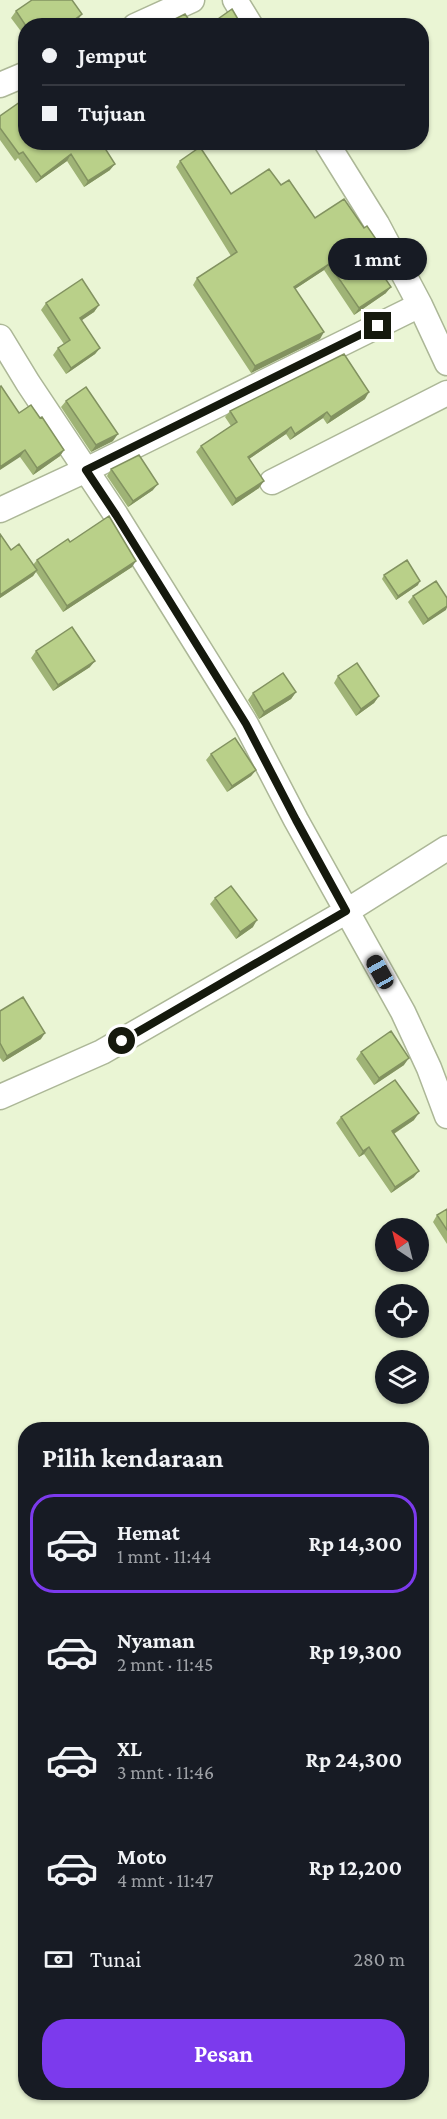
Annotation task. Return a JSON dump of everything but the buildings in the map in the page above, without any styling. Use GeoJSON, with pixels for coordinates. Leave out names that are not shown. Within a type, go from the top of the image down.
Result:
{"type":"FeatureCollection","features":[{"type":"Feature","properties":{"kind":"street"},"geometry":{"type":"LineString","coordinates":[[153,18],[192,0]]}},
{"type":"Feature","properties":{"kind":"street"},"geometry":{"type":"LineString","coordinates":[[235,0],[246,18]]}},
{"type":"Feature","properties":{"kind":"street"},"geometry":{"type":"LineString","coordinates":[[0,85],[18,77]]}},
{"type":"Feature","properties":{"kind":"street"},"geometry":{"type":"LineString","coordinates":[[331,150],[377,224],[420,305],[447,363]]}},
{"type":"Feature","properties":{"kind":"street"},"geometry":{"type":"LineString","coordinates":[[0,510],[420,305]]}},
{"type":"Feature","properties":{"kind":"street"},"geometry":{"type":"LineString","coordinates":[[0,338],[116,515],[246,724],[296,820],[403,1012],[438,1062],[447,1116]]}},
{"type":"Feature","properties":{"kind":"street"},"geometry":{"type":"LineString","coordinates":[[272,483],[447,393]]}},
{"type":"Feature","properties":{"kind":"street"},"geometry":{"type":"LineString","coordinates":[[0,1097],[102,1052],[346,911],[447,848]]}},
{"type":"Feature","properties":{"kind":"route"},"geometry":{"type":"LineString","coordinates":[[122,1041],[346,911],[246,724],[86,470],[378,326]]}}]}
